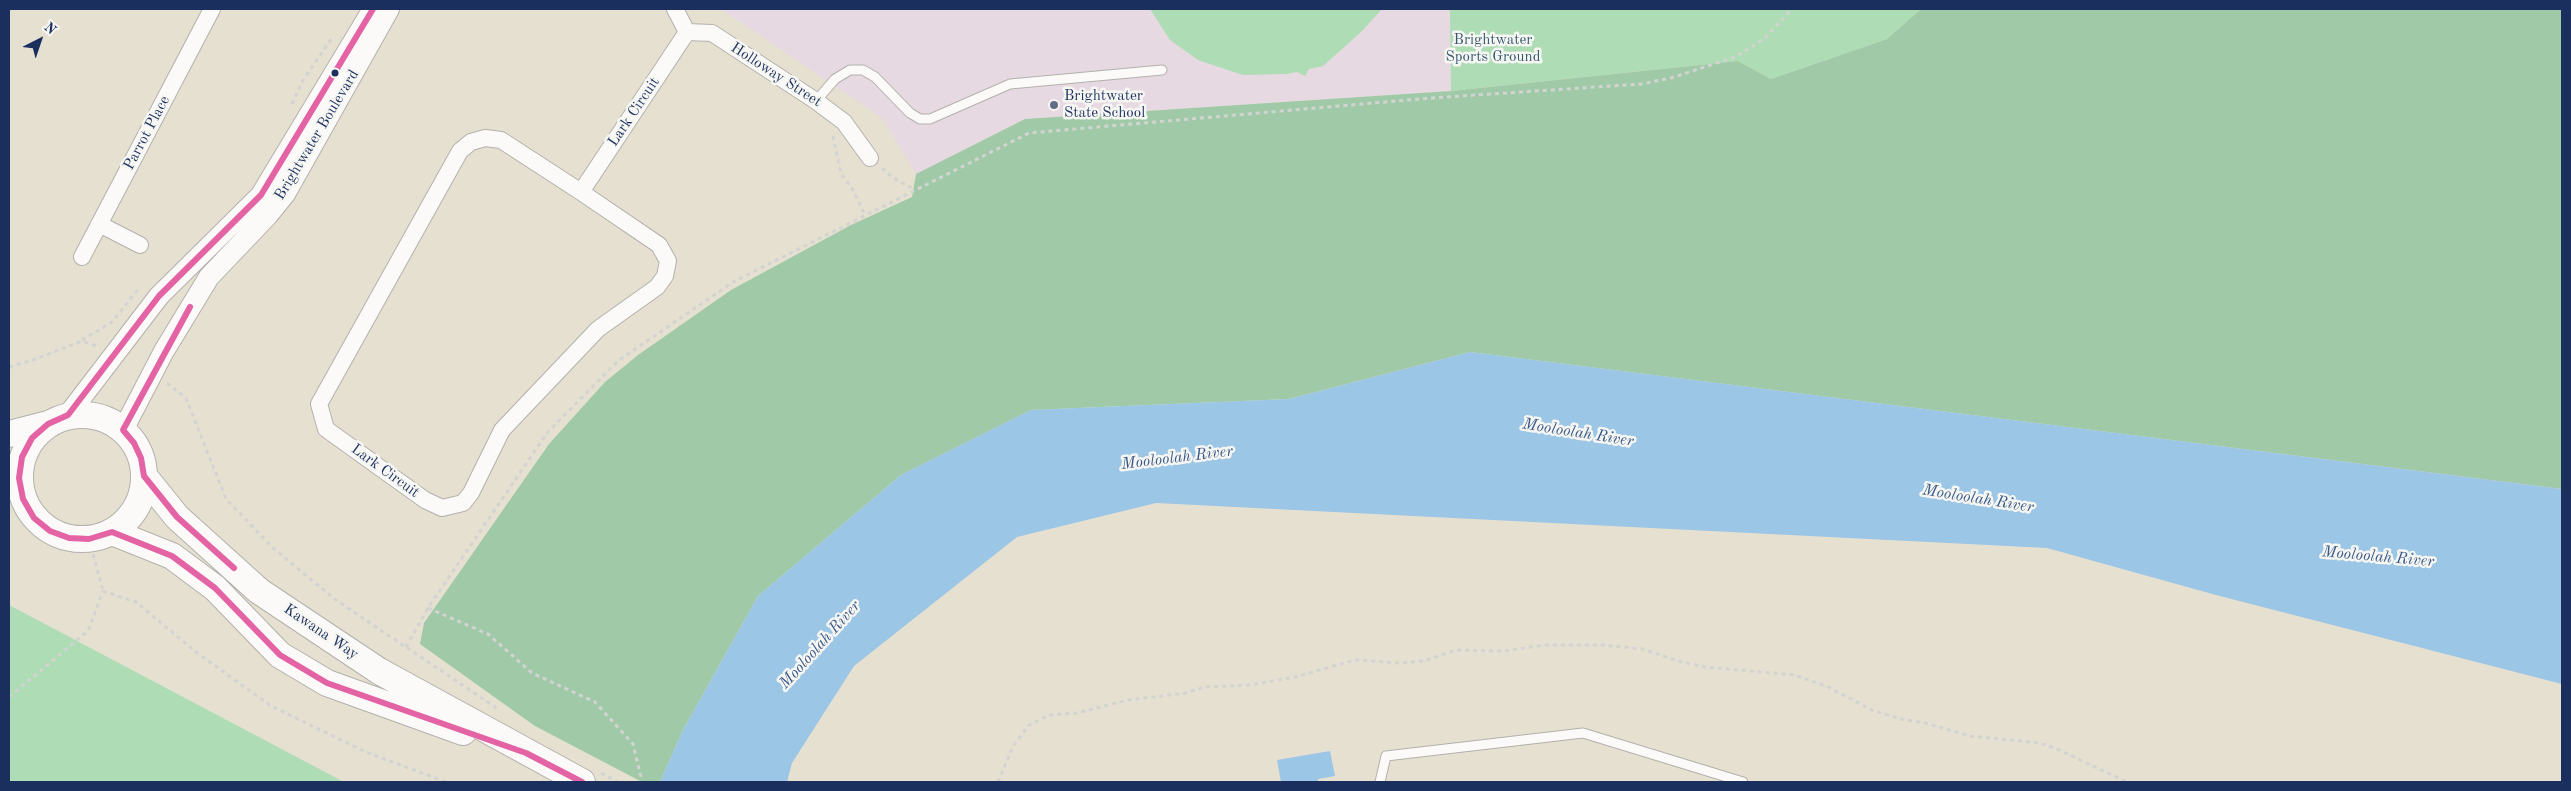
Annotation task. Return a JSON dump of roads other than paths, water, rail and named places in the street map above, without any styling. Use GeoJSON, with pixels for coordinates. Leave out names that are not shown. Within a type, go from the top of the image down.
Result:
{"type":"FeatureCollection","features":[{"type":"Feature","properties":{"kind":"main road"},"geometry":{"type":"LineString","coordinates":[[9,434],[58,420],[94,416],[107,419],[123,430],[134,443],[142,458],[144,476],[142,492],[136,508],[126,522],[101,536],[69,538],[50,531],[9,502]]}},
{"type":"Feature","properties":{"kind":"main road"},"geometry":{"type":"LineString","coordinates":[[34,518],[23,499],[19,478],[22,457],[32,438],[58,420]]}},
{"type":"Feature","properties":{"kind":"main road","name":"Kawana Way"},"geometry":{"type":"LineString","coordinates":[[144,476],[177,517],[259,591],[379,671],[582,782]]}},
{"type":"Feature","properties":{"kind":"main road","name":"Kawana Way"},"geometry":{"type":"LineString","coordinates":[[101,536],[172,556],[215,588],[280,655],[327,683],[526,753]]}},
{"type":"Feature","properties":{"kind":"street","name":"Parrot Place"},"geometry":{"type":"LineString","coordinates":[[82,257],[212,9]]}},
{"type":"Feature","properties":{"kind":"street","name":"Brightwater Boulevard"},"geometry":{"type":"LineString","coordinates":[[58,420],[114,353],[158,296],[261,195],[373,9]]}},
{"type":"Feature","properties":{"kind":"street","name":"Brightwater Boulevard"},"geometry":{"type":"LineString","coordinates":[[123,430],[152,374],[209,277],[268,215],[284,194],[389,9]]}},
{"type":"Feature","properties":{"kind":"street"},"geometry":{"type":"LineString","coordinates":[[675,9],[687,32]]}},
{"type":"Feature","properties":{"kind":"street","name":"Holloway Street"},"geometry":{"type":"LineString","coordinates":[[687,32],[712,34],[816,100],[844,122],[870,158]]}},
{"type":"Feature","properties":{"kind":"street","name":"Lark Circuit"},"geometry":{"type":"LineString","coordinates":[[581,192],[687,32]]}},
{"type":"Feature","properties":{"kind":"street","name":"Lark Circuit"},"geometry":{"type":"LineString","coordinates":[[485,138],[501,140],[581,192],[659,245],[668,261],[665,276],[657,287],[598,328],[502,430],[472,493],[464,503],[442,508],[425,500],[326,429],[319,404],[460,151],[471,142],[485,138]]}},
{"type":"Feature","properties":{"kind":"street"},"geometry":{"type":"LineString","coordinates":[[100,224],[140,245]]}},
{"type":"Feature","properties":{"kind":"lane"},"geometry":{"type":"LineString","coordinates":[[816,100],[836,79],[850,70],[863,70],[875,77],[910,112],[920,119],[930,119],[1010,84],[1162,70]]}},
{"type":"Feature","properties":{"kind":"lane"},"geometry":{"type":"LineString","coordinates":[[1380,782],[1386,756],[1583,732],[1743,782]]}},
{"type":"Feature","properties":{"kind":"water","name":"Mooloolah River"},"geometry":{"type":"Polygon","coordinates":[[[1470,352],[2562,489],[2562,684],[2216,595],[2047,548],[1156,503],[1017,537],[854,666],[792,763],[787,782],[660,782],[683,730],[758,596],[901,475],[1031,410],[1289,399],[1470,352]]]}},
{"type":"Feature","properties":{"kind":"water"},"geometry":{"type":"Polygon","coordinates":[[[1330,751],[1335,776],[1318,779],[1318,782],[1281,782],[1277,760],[1330,751]]]}},
{"type":"Feature","properties":{"kind":"place","name":"Brightwater State School"},"geometry":{"type":"Point","coordinates":[1054,105]}},
{"type":"Feature","properties":{"kind":"park label","name":"Brightwater Sports Ground"},"geometry":{"type":"Point","coordinates":[1493,48]}}]}
